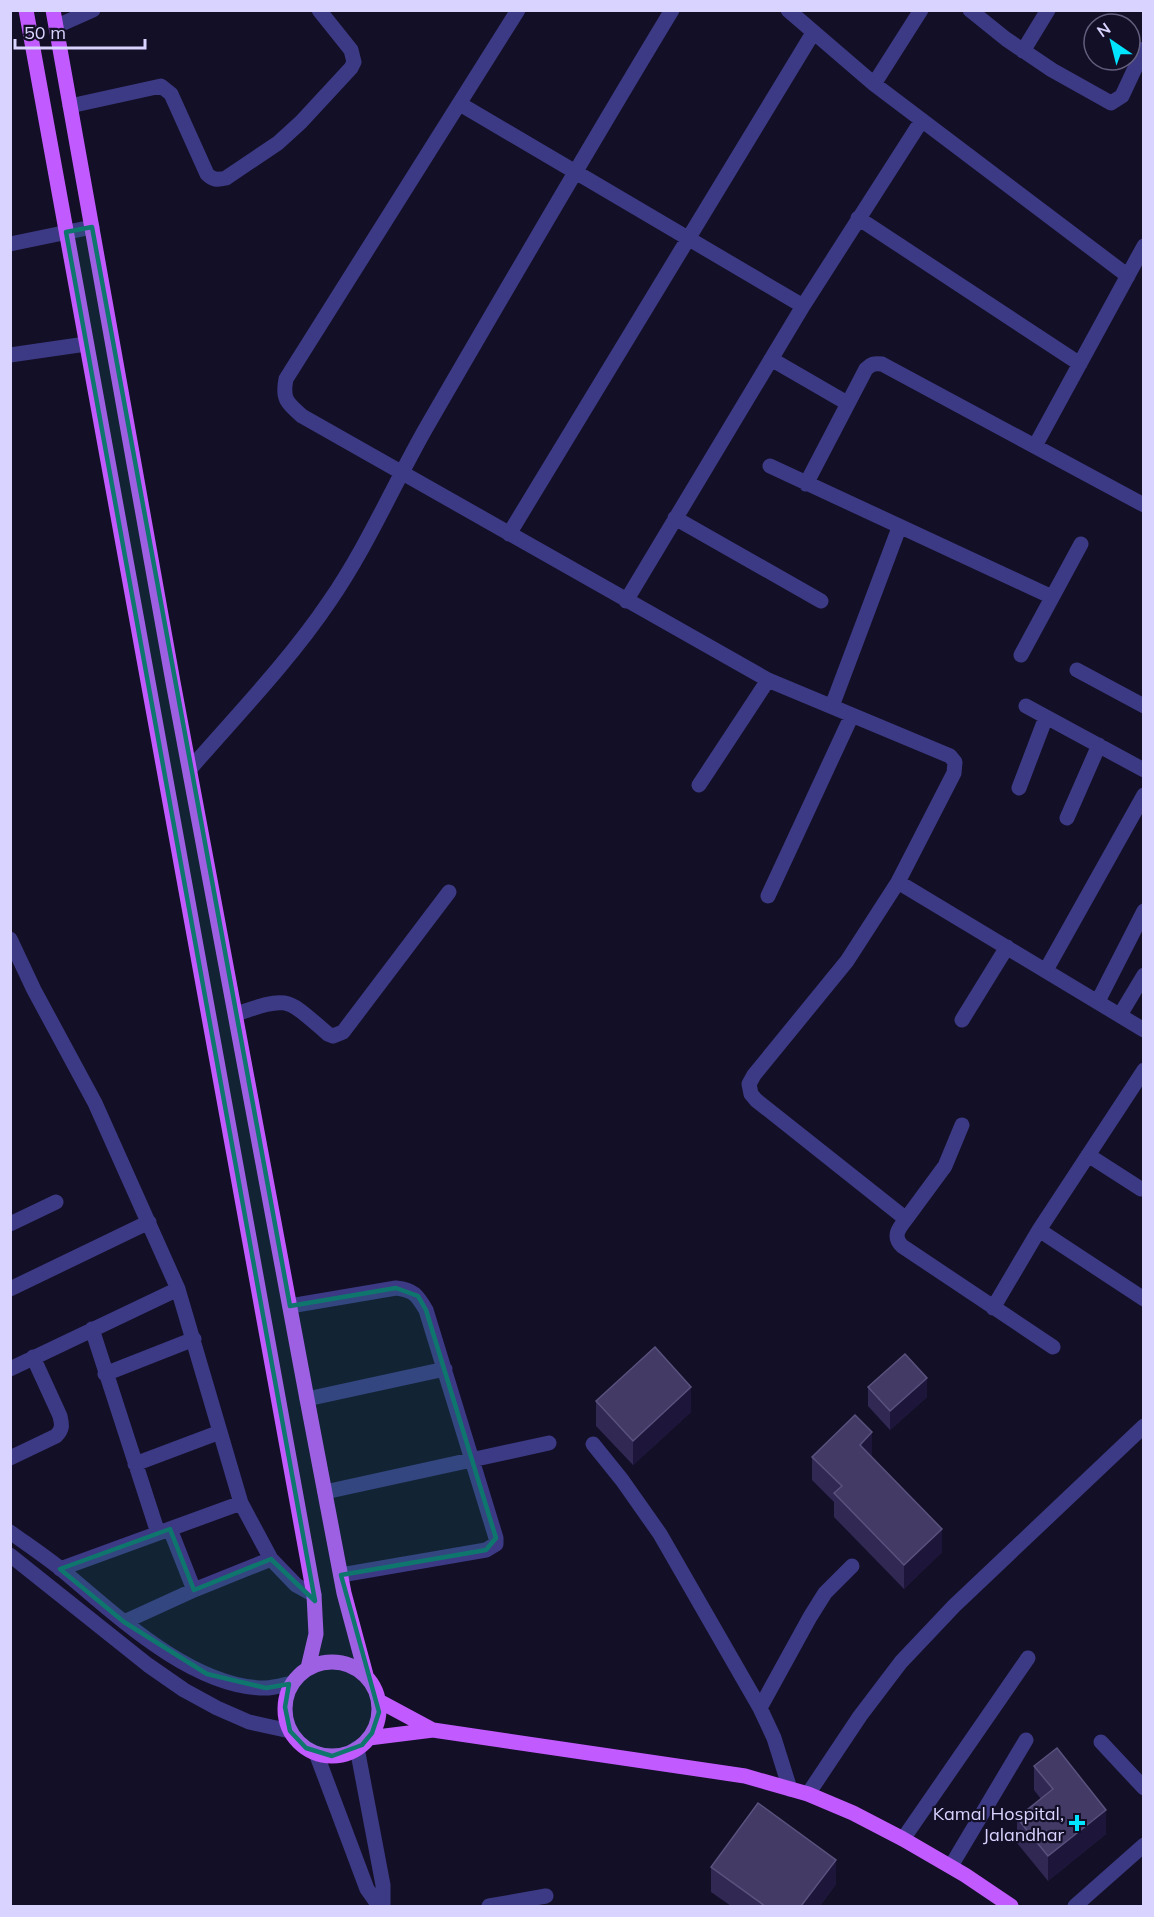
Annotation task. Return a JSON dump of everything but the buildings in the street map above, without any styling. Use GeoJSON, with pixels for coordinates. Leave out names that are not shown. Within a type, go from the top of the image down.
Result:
{"type":"FeatureCollection","features":[{"type":"Feature","properties":{"kind":"main road"},"geometry":{"type":"LineString","coordinates":[[26,10],[314,1595],[316,1634],[308,1668]]}},
{"type":"Feature","properties":{"kind":"main road"},"geometry":{"type":"LineString","coordinates":[[53,10],[195,800],[344,1593],[366,1675],[379,1701],[377,1724],[369,1738],[348,1754],[332,1756],[316,1754],[297,1741],[286,1720],[285,1707],[292,1683],[308,1668],[326,1662],[344,1663],[366,1675]]}},
{"type":"Feature","properties":{"kind":"main road"},"geometry":{"type":"LineString","coordinates":[[112,490],[138,485]]}},
{"type":"Feature","properties":{"kind":"main road"},"geometry":{"type":"LineString","coordinates":[[170,804],[195,800]]}},
{"type":"Feature","properties":{"kind":"main road"},"geometry":{"type":"LineString","coordinates":[[379,1701],[433,1730]]}},
{"type":"Feature","properties":{"kind":"main road"},"geometry":{"type":"LineString","coordinates":[[369,1738],[433,1730],[745,1776],[808,1794],[853,1814],[951,1866],[1011,1906]]}},
{"type":"Feature","properties":{"kind":"street"},"geometry":{"type":"LineString","coordinates":[[57,26],[93,10]]}},
{"type":"Feature","properties":{"kind":"street"},"geometry":{"type":"LineString","coordinates":[[70,106],[161,86],[171,94],[207,174],[218,180],[226,178],[278,143],[301,122],[351,68],[354,62],[351,50],[319,10]]}},
{"type":"Feature","properties":{"kind":"street"},"geometry":{"type":"LineString","coordinates":[[518,10],[286,379],[283,391],[290,406],[302,416],[768,680],[945,753],[955,762],[954,773],[898,882],[847,961],[749,1084],[751,1094],[756,1100],[906,1219]]}},
{"type":"Feature","properties":{"kind":"street"},"geometry":{"type":"LineString","coordinates":[[190,769],[297,645],[354,564],[401,473],[574,173],[672,10]]}},
{"type":"Feature","properties":{"kind":"street"},"geometry":{"type":"LineString","coordinates":[[788,10],[874,84],[1128,276]]}},
{"type":"Feature","properties":{"kind":"street"},"geometry":{"type":"LineString","coordinates":[[874,84],[921,10]]}},
{"type":"Feature","properties":{"kind":"street"},"geometry":{"type":"LineString","coordinates":[[970,10],[1023,51],[1111,103],[1122,96],[1143,49]]}},
{"type":"Feature","properties":{"kind":"street"},"geometry":{"type":"LineString","coordinates":[[1023,51],[1048,10]]}},
{"type":"Feature","properties":{"kind":"street"},"geometry":{"type":"LineString","coordinates":[[509,534],[813,33]]}},
{"type":"Feature","properties":{"kind":"street"},"geometry":{"type":"LineString","coordinates":[[459,104],[803,306]]}},
{"type":"Feature","properties":{"kind":"street"},"geometry":{"type":"LineString","coordinates":[[626,600],[803,306],[922,120]]}},
{"type":"Feature","properties":{"kind":"street"},"geometry":{"type":"LineString","coordinates":[[858,218],[1080,364]]}},
{"type":"Feature","properties":{"kind":"street"},"geometry":{"type":"LineString","coordinates":[[10,244],[92,227]]}},
{"type":"Feature","properties":{"kind":"street"},"geometry":{"type":"LineString","coordinates":[[1035,446],[1143,246]]}},
{"type":"Feature","properties":{"kind":"street"},"geometry":{"type":"LineString","coordinates":[[10,355],[86,344]]}},
{"type":"Feature","properties":{"kind":"street"},"geometry":{"type":"LineString","coordinates":[[771,359],[847,403]]}},
{"type":"Feature","properties":{"kind":"street"},"geometry":{"type":"LineString","coordinates":[[806,484],[866,369],[870,365],[882,364],[1143,505]]}},
{"type":"Feature","properties":{"kind":"street"},"geometry":{"type":"LineString","coordinates":[[770,466],[899,528],[1052,597]]}},
{"type":"Feature","properties":{"kind":"street"},"geometry":{"type":"LineString","coordinates":[[675,518],[821,600]]}},
{"type":"Feature","properties":{"kind":"street"},"geometry":{"type":"LineString","coordinates":[[831,706],[899,528]]}},
{"type":"Feature","properties":{"kind":"street"},"geometry":{"type":"LineString","coordinates":[[1022,655],[1081,544]]}},
{"type":"Feature","properties":{"kind":"street"},"geometry":{"type":"LineString","coordinates":[[1077,670],[1143,706]]}},
{"type":"Feature","properties":{"kind":"street"},"geometry":{"type":"LineString","coordinates":[[699,785],[768,680]]}},
{"type":"Feature","properties":{"kind":"street"},"geometry":{"type":"LineString","coordinates":[[1026,706],[1143,770]]}},
{"type":"Feature","properties":{"kind":"street"},"geometry":{"type":"LineString","coordinates":[[768,896],[852,715]]}},
{"type":"Feature","properties":{"kind":"street"},"geometry":{"type":"LineString","coordinates":[[1019,788],[1046,717]]}},
{"type":"Feature","properties":{"kind":"street"},"geometry":{"type":"LineString","coordinates":[[1068,818],[1099,745]]}},
{"type":"Feature","properties":{"kind":"street"},"geometry":{"type":"LineString","coordinates":[[1046,970],[1143,795]]}},
{"type":"Feature","properties":{"kind":"street"},"geometry":{"type":"LineString","coordinates":[[898,882],[1143,1030]]}},
{"type":"Feature","properties":{"kind":"street"},"geometry":{"type":"LineString","coordinates":[[236,1014],[272,1002],[290,1003],[328,1034],[338,1035],[343,1032],[449,892]]}},
{"type":"Feature","properties":{"kind":"street"},"geometry":{"type":"LineString","coordinates":[[1098,1001],[1143,911]]}},
{"type":"Feature","properties":{"kind":"street"},"geometry":{"type":"LineString","coordinates":[[10,939],[33,990],[94,1103],[178,1289],[241,1503],[271,1559],[296,1585],[314,1595]]}},
{"type":"Feature","properties":{"kind":"street"},"geometry":{"type":"LineString","coordinates":[[962,1020],[1007,947]]}},
{"type":"Feature","properties":{"kind":"street"},"geometry":{"type":"LineString","coordinates":[[1120,1015],[1143,975]]}},
{"type":"Feature","properties":{"kind":"street"},"geometry":{"type":"LineString","coordinates":[[993,1308],[1039,1230],[1141,1079]]}},
{"type":"Feature","properties":{"kind":"street"},"geometry":{"type":"LineString","coordinates":[[962,1125],[945,1166],[898,1230],[897,1241],[1053,1347]]}},
{"type":"Feature","properties":{"kind":"street"},"geometry":{"type":"LineString","coordinates":[[1088,1155],[1141,1189]]}},
{"type":"Feature","properties":{"kind":"street"},"geometry":{"type":"LineString","coordinates":[[10,1224],[56,1202]]}},
{"type":"Feature","properties":{"kind":"street"},"geometry":{"type":"LineString","coordinates":[[10,1289],[149,1222]]}},
{"type":"Feature","properties":{"kind":"street"},"geometry":{"type":"LineString","coordinates":[[1039,1230],[1143,1299]]}},
{"type":"Feature","properties":{"kind":"street"},"geometry":{"type":"LineString","coordinates":[[290,1306],[396,1288],[407,1289],[418,1296],[426,1310],[496,1538],[496,1544],[492,1548],[342,1575]]}},
{"type":"Feature","properties":{"kind":"street"},"geometry":{"type":"LineString","coordinates":[[10,1369],[178,1289]]}},
{"type":"Feature","properties":{"kind":"street"},"geometry":{"type":"LineString","coordinates":[[92,1329],[135,1464],[164,1531],[195,1590]]}},
{"type":"Feature","properties":{"kind":"street"},"geometry":{"type":"LineString","coordinates":[[105,1374],[194,1340]]}},
{"type":"Feature","properties":{"kind":"street"},"geometry":{"type":"LineString","coordinates":[[10,1458],[56,1436],[61,1431],[60,1416],[33,1357]]}},
{"type":"Feature","properties":{"kind":"street"},"geometry":{"type":"LineString","coordinates":[[307,1399],[445,1369]]}},
{"type":"Feature","properties":{"kind":"street"},"geometry":{"type":"LineString","coordinates":[[808,1794],[860,1716],[901,1662],[954,1606],[1143,1426]]}},
{"type":"Feature","properties":{"kind":"street"},"geometry":{"type":"LineString","coordinates":[[135,1464],[220,1432]]}},
{"type":"Feature","properties":{"kind":"street"},"geometry":{"type":"LineString","coordinates":[[325,1492],[549,1443]]}},
{"type":"Feature","properties":{"kind":"street"},"geometry":{"type":"LineString","coordinates":[[593,1444],[660,1534],[760,1708],[774,1738],[790,1789]]}},
{"type":"Feature","properties":{"kind":"street"},"geometry":{"type":"LineString","coordinates":[[60,1569],[241,1503]]}},
{"type":"Feature","properties":{"kind":"street"},"geometry":{"type":"LineString","coordinates":[[10,1532],[60,1569],[124,1622],[171,1655],[207,1674],[235,1684],[266,1688],[292,1683]]}},
{"type":"Feature","properties":{"kind":"street"},"geometry":{"type":"LineString","coordinates":[[10,1555],[148,1665],[184,1690],[249,1722],[290,1731]]}},
{"type":"Feature","properties":{"kind":"street"},"geometry":{"type":"LineString","coordinates":[[124,1622],[271,1559]]}},
{"type":"Feature","properties":{"kind":"street"},"geometry":{"type":"LineString","coordinates":[[760,1708],[825,1593],[852,1566]]}},
{"type":"Feature","properties":{"kind":"street"},"geometry":{"type":"LineString","coordinates":[[903,1839],[1028,1658]]}},
{"type":"Feature","properties":{"kind":"street"},"geometry":{"type":"LineString","coordinates":[[951,1866],[1026,1740]]}},
{"type":"Feature","properties":{"kind":"street"},"geometry":{"type":"LineString","coordinates":[[1101,1742],[1143,1788]]}},
{"type":"Feature","properties":{"kind":"street"},"geometry":{"type":"LineString","coordinates":[[357,1748],[383,1885],[381,1906]]}},
{"type":"Feature","properties":{"kind":"street"},"geometry":{"type":"LineString","coordinates":[[316,1754],[367,1889],[381,1906]]}},
{"type":"Feature","properties":{"kind":"street"},"geometry":{"type":"LineString","coordinates":[[1075,1906],[1143,1845]]}},
{"type":"Feature","properties":{"kind":"street"},"geometry":{"type":"LineString","coordinates":[[489,1906],[546,1896]]}},
{"type":"Feature","properties":{"kind":"highlighted area"},"geometry":{"type":"Polygon","coordinates":[[[92,227],[290,1306],[396,1288],[418,1296],[426,1310],[496,1538],[486,1550],[341,1575],[379,1712],[372,1733],[362,1745],[332,1756],[306,1748],[290,1731],[285,1707],[289,1684],[266,1688],[207,1674],[124,1622],[60,1569],[170,1529],[194,1590],[271,1559],[315,1601],[66,232],[92,227]]]}},
{"type":"Feature","properties":{"kind":"place","name":"Kamal Hospital, Jalandhar"},"geometry":{"type":"Point","coordinates":[1077,1823]}}]}
